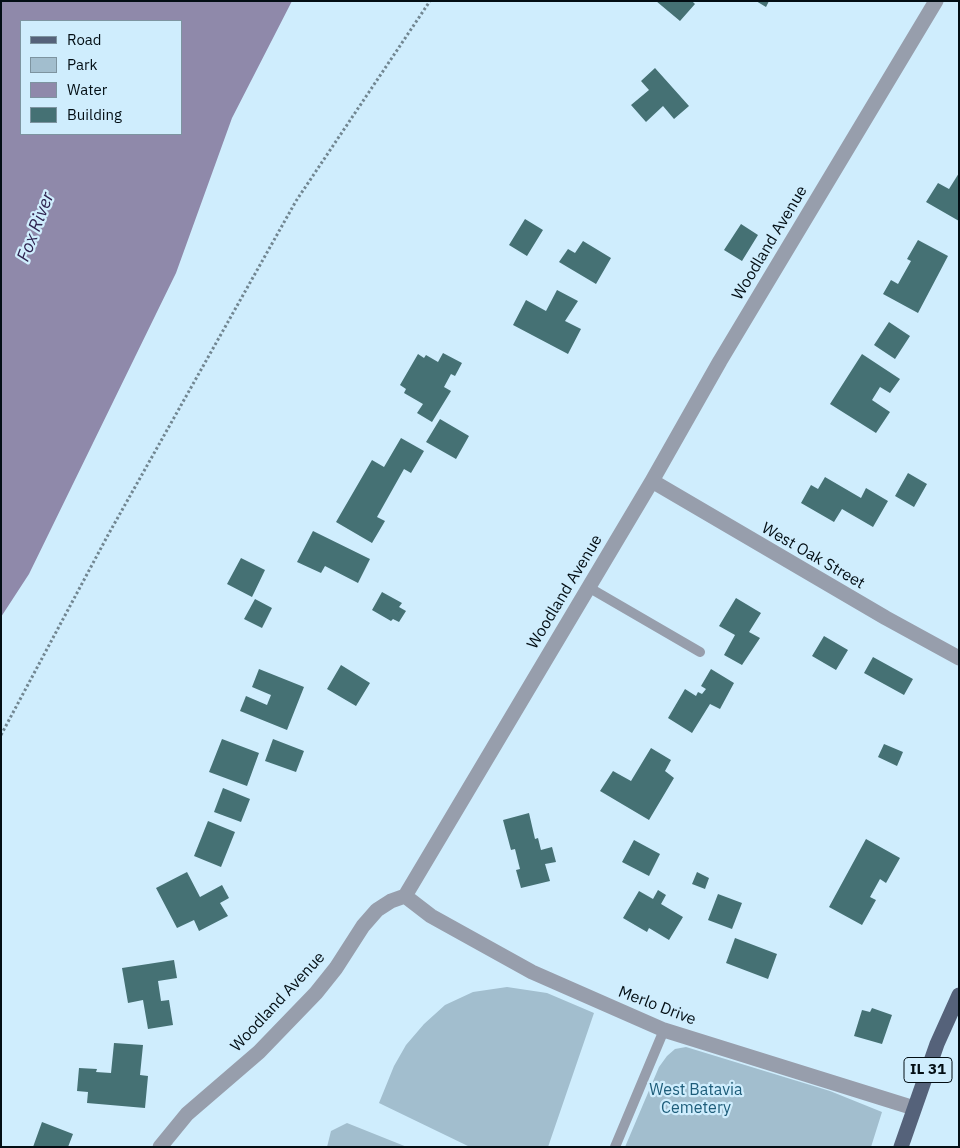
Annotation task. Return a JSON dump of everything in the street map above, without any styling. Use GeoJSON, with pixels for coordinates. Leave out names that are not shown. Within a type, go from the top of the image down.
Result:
{"type":"FeatureCollection","features":[{"type":"Feature","properties":{"kind":"main road","name":"IL 31"},"geometry":{"type":"LineString","coordinates":[[902,1147],[937,1044],[959,995]]}},
{"type":"Feature","properties":{"kind":"street","name":"Woodland Avenue"},"geometry":{"type":"LineString","coordinates":[[160,1147],[187,1114],[259,1052],[316,993],[336,968],[363,926],[377,910],[405,896],[652,480],[725,353],[936,1]]}},
{"type":"Feature","properties":{"kind":"street","name":"West Oak Street"},"geometry":{"type":"LineString","coordinates":[[652,480],[877,613],[959,658]]}},
{"type":"Feature","properties":{"kind":"street","name":"Merlo Drive"},"geometry":{"type":"LineString","coordinates":[[405,896],[431,916],[532,972],[664,1030],[914,1108]]}},
{"type":"Feature","properties":{"kind":"lane"},"geometry":{"type":"LineString","coordinates":[[588,587],[700,652]]}},
{"type":"Feature","properties":{"kind":"lane"},"geometry":{"type":"LineString","coordinates":[[615,1147],[664,1030]]}},
{"type":"Feature","properties":{"kind":"path"},"geometry":{"type":"LineString","coordinates":[[1,735],[108,535],[296,201],[430,1]]}},
{"type":"Feature","properties":{"kind":"green space"},"geometry":{"type":"Polygon","coordinates":[[[507,987],[547,993],[594,1013],[548,1147],[470,1147],[379,1103],[394,1066],[406,1045],[424,1024],[445,1005],[473,992],[507,987]]]}},
{"type":"Feature","properties":{"kind":"green space","name":"West Batavia Cemetery"},"geometry":{"type":"Polygon","coordinates":[[[686,1047],[830,1091],[882,1112],[871,1147],[625,1147],[659,1067],[675,1049],[686,1047]]]}},
{"type":"Feature","properties":{"kind":"green space"},"geometry":{"type":"Polygon","coordinates":[[[347,1123],[407,1147],[327,1147],[331,1131],[347,1123]]]}},
{"type":"Feature","properties":{"kind":"water","name":"Fox River"},"geometry":{"type":"Polygon","coordinates":[[[1,1],[292,1],[232,118],[176,273],[29,574],[1,617],[1,1]]]}},
{"type":"Feature","properties":{"kind":"building"},"geometry":{"type":"Polygon","coordinates":[[[656,1],[692,1],[695,4],[680,21],[656,1]]]}},
{"type":"Feature","properties":{"kind":"building"},"geometry":{"type":"Polygon","coordinates":[[[756,1],[769,1],[766,7],[756,1]]]}},
{"type":"Feature","properties":{"kind":"building"},"geometry":{"type":"Polygon","coordinates":[[[655,68],[689,106],[674,119],[663,106],[646,122],[631,105],[649,90],[641,81],[655,68]]]}},
{"type":"Feature","properties":{"kind":"building"},"geometry":{"type":"Polygon","coordinates":[[[959,173],[959,221],[926,202],[938,183],[949,189],[959,173]]]}},
{"type":"Feature","properties":{"kind":"building"},"geometry":{"type":"Polygon","coordinates":[[[525,219],[543,230],[527,256],[509,245],[525,219]]]}},
{"type":"Feature","properties":{"kind":"building"},"geometry":{"type":"Polygon","coordinates":[[[741,224],[758,235],[742,261],[724,250],[741,224]]]}},
{"type":"Feature","properties":{"kind":"building"},"geometry":{"type":"Polygon","coordinates":[[[918,240],[948,256],[918,313],[883,294],[891,280],[898,284],[911,261],[907,259],[918,240]]]}},
{"type":"Feature","properties":{"kind":"building"},"geometry":{"type":"Polygon","coordinates":[[[583,241],[611,258],[596,284],[559,262],[568,249],[575,253],[583,241]]]}},
{"type":"Feature","properties":{"kind":"building"},"geometry":{"type":"Polygon","coordinates":[[[557,290],[578,301],[565,321],[581,329],[568,354],[513,325],[526,300],[546,311],[557,290]]]}},
{"type":"Feature","properties":{"kind":"building"},"geometry":{"type":"Polygon","coordinates":[[[889,322],[910,336],[895,359],[874,345],[889,322]]]}},
{"type":"Feature","properties":{"kind":"building"},"geometry":{"type":"Polygon","coordinates":[[[443,353],[462,363],[455,376],[451,374],[444,387],[451,391],[432,422],[417,413],[423,404],[404,393],[406,389],[400,385],[418,354],[424,358],[426,355],[438,362],[443,353]]]}},
{"type":"Feature","properties":{"kind":"building"},"geometry":{"type":"Polygon","coordinates":[[[862,354],[900,379],[890,393],[880,387],[872,400],[890,412],[876,433],[830,404],[862,354]]]}},
{"type":"Feature","properties":{"kind":"building"},"geometry":{"type":"Polygon","coordinates":[[[440,419],[469,436],[456,459],[426,442],[440,419]]]}},
{"type":"Feature","properties":{"kind":"building"},"geometry":{"type":"Polygon","coordinates":[[[401,438],[424,451],[411,473],[404,469],[377,517],[385,521],[372,543],[336,522],[372,460],[384,467],[401,438]]]}},
{"type":"Feature","properties":{"kind":"building"},"geometry":{"type":"Polygon","coordinates":[[[908,473],[927,484],[914,507],[895,496],[908,473]]]}},
{"type":"Feature","properties":{"kind":"building"},"geometry":{"type":"Polygon","coordinates":[[[825,477],[861,498],[866,488],[888,501],[873,527],[842,509],[834,522],[801,503],[811,485],[818,489],[825,477]]]}},
{"type":"Feature","properties":{"kind":"building"},"geometry":{"type":"Polygon","coordinates":[[[313,531],[370,559],[358,583],[325,566],[321,573],[297,562],[313,531]]]}},
{"type":"Feature","properties":{"kind":"building"},"geometry":{"type":"Polygon","coordinates":[[[241,558],[265,570],[252,597],[227,584],[241,558]]]}},
{"type":"Feature","properties":{"kind":"building"},"geometry":{"type":"Polygon","coordinates":[[[382,592],[402,603],[399,607],[406,611],[399,622],[393,619],[391,621],[372,610],[382,592]]]}},
{"type":"Feature","properties":{"kind":"building"},"geometry":{"type":"Polygon","coordinates":[[[736,598],[761,613],[749,632],[760,638],[742,665],[724,655],[735,635],[719,626],[736,598]]]}},
{"type":"Feature","properties":{"kind":"building"},"geometry":{"type":"Polygon","coordinates":[[[255,599],[272,608],[262,628],[244,619],[255,599]]]}},
{"type":"Feature","properties":{"kind":"building"},"geometry":{"type":"Polygon","coordinates":[[[824,636],[848,650],[836,670],[812,656],[824,636]]]}},
{"type":"Feature","properties":{"kind":"building"},"geometry":{"type":"Polygon","coordinates":[[[873,657],[913,679],[904,695],[864,673],[873,657]]]}},
{"type":"Feature","properties":{"kind":"building"},"geometry":{"type":"Polygon","coordinates":[[[341,665],[370,683],[356,706],[327,689],[341,665]]]}},
{"type":"Feature","properties":{"kind":"building"},"geometry":{"type":"Polygon","coordinates":[[[259,669],[304,687],[287,730],[240,711],[246,696],[267,705],[271,695],[252,687],[259,669]]]}},
{"type":"Feature","properties":{"kind":"building"},"geometry":{"type":"Polygon","coordinates":[[[711,669],[734,683],[720,709],[710,704],[692,733],[668,718],[685,689],[696,696],[698,692],[702,694],[706,689],[701,686],[711,669]]]}},
{"type":"Feature","properties":{"kind":"building"},"geometry":{"type":"Polygon","coordinates":[[[222,739],[259,753],[247,786],[209,772],[222,739]]]}},
{"type":"Feature","properties":{"kind":"building"},"geometry":{"type":"Polygon","coordinates":[[[273,739],[304,751],[296,772],[265,761],[273,739]]]}},
{"type":"Feature","properties":{"kind":"building"},"geometry":{"type":"Polygon","coordinates":[[[884,744],[903,752],[897,766],[878,757],[884,744]]]}},
{"type":"Feature","properties":{"kind":"building"},"geometry":{"type":"Polygon","coordinates":[[[651,748],[671,760],[665,771],[674,778],[649,820],[600,791],[613,771],[631,781],[651,748]]]}},
{"type":"Feature","properties":{"kind":"building"},"geometry":{"type":"Polygon","coordinates":[[[223,788],[250,799],[241,822],[214,812],[223,788]]]}},
{"type":"Feature","properties":{"kind":"building"},"geometry":{"type":"Polygon","coordinates":[[[529,813],[535,839],[538,838],[541,850],[552,847],[556,862],[545,864],[550,881],[521,888],[516,870],[520,869],[515,849],[511,850],[503,820],[529,813]]]}},
{"type":"Feature","properties":{"kind":"building"},"geometry":{"type":"Polygon","coordinates":[[[208,821],[235,832],[221,867],[194,856],[208,821]]]}},
{"type":"Feature","properties":{"kind":"building"},"geometry":{"type":"Polygon","coordinates":[[[866,839],[900,858],[886,883],[880,879],[870,897],[876,900],[862,925],[829,907],[866,839]]]}},
{"type":"Feature","properties":{"kind":"building"},"geometry":{"type":"Polygon","coordinates":[[[634,840],[660,854],[649,876],[622,862],[634,840]]]}},
{"type":"Feature","properties":{"kind":"building"},"geometry":{"type":"Polygon","coordinates":[[[187,872],[200,897],[222,885],[229,898],[220,903],[228,916],[199,931],[194,920],[177,928],[156,888],[187,872]]]}},
{"type":"Feature","properties":{"kind":"building"},"geometry":{"type":"Polygon","coordinates":[[[697,872],[709,878],[705,889],[692,884],[697,872]]]}},
{"type":"Feature","properties":{"kind":"building"},"geometry":{"type":"Polygon","coordinates":[[[658,890],[666,895],[661,904],[683,917],[669,940],[649,928],[647,932],[623,918],[639,891],[653,899],[658,890]]]}},
{"type":"Feature","properties":{"kind":"building"},"geometry":{"type":"Polygon","coordinates":[[[718,894],[742,903],[732,929],[708,920],[718,894]]]}},
{"type":"Feature","properties":{"kind":"building"},"geometry":{"type":"Polygon","coordinates":[[[735,938],[777,954],[768,979],[726,963],[735,938]]]}},
{"type":"Feature","properties":{"kind":"building"},"geometry":{"type":"Polygon","coordinates":[[[174,960],[177,978],[158,981],[161,1001],[169,1000],[173,1025],[148,1029],[143,1000],[128,1003],[122,968],[174,960]]]}},
{"type":"Feature","properties":{"kind":"building"},"geometry":{"type":"Polygon","coordinates":[[[872,1008],[892,1015],[882,1044],[854,1036],[862,1010],[870,1012],[872,1008]]]}},
{"type":"Feature","properties":{"kind":"building"},"geometry":{"type":"Polygon","coordinates":[[[114,1043],[143,1045],[140,1075],[148,1076],[145,1108],[87,1103],[88,1092],[77,1091],[79,1068],[97,1069],[96,1072],[111,1073],[114,1043]]]}},
{"type":"Feature","properties":{"kind":"building"},"geometry":{"type":"Polygon","coordinates":[[[42,1122],[73,1134],[68,1147],[33,1147],[42,1122]]]}}]}
